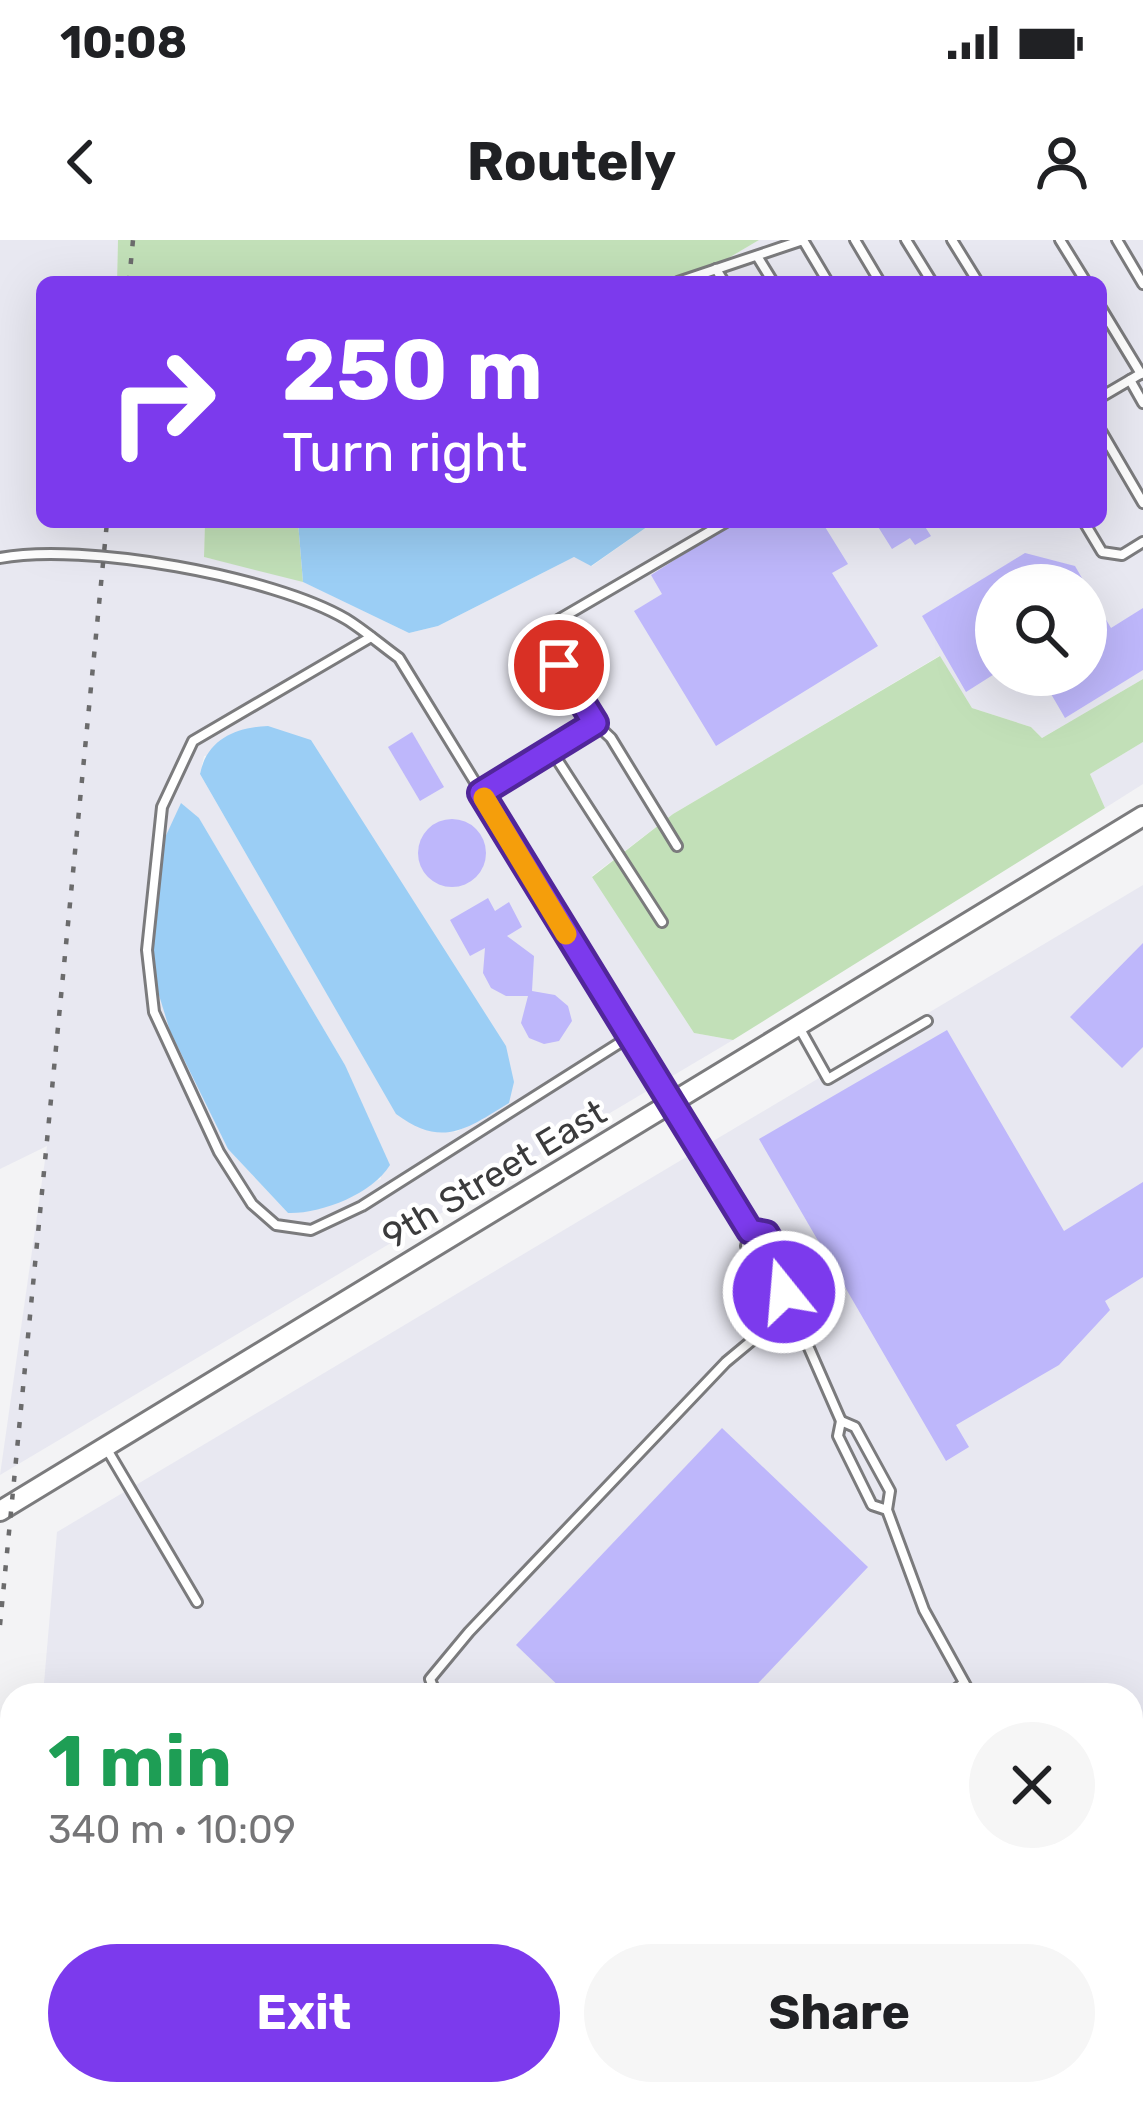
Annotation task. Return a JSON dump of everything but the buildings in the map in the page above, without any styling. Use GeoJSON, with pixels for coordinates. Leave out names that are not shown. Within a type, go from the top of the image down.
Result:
{"type":"FeatureCollection","features":[{"type":"Feature","properties":{"kind":"street","name":"9th Street East"},"geometry":{"type":"LineString","coordinates":[[0,1511],[1143,816]]}},
{"type":"Feature","properties":{"kind":"lane"},"geometry":{"type":"LineString","coordinates":[[696,276],[803,240],[824,276]]}},
{"type":"Feature","properties":{"kind":"lane"},"geometry":{"type":"LineString","coordinates":[[855,240],[876,276]]}},
{"type":"Feature","properties":{"kind":"lane"},"geometry":{"type":"LineString","coordinates":[[906,240],[928,276]]}},
{"type":"Feature","properties":{"kind":"lane"},"geometry":{"type":"LineString","coordinates":[[952,240],[974,276]]}},
{"type":"Feature","properties":{"kind":"lane"},"geometry":{"type":"LineString","coordinates":[[1060,240],[1082,276]]}},
{"type":"Feature","properties":{"kind":"lane"},"geometry":{"type":"LineString","coordinates":[[1117,240],[1143,284]]}},
{"type":"Feature","properties":{"kind":"lane"},"geometry":{"type":"LineString","coordinates":[[757,256],[769,276]]}},
{"type":"Feature","properties":{"kind":"lane"},"geometry":{"type":"LineString","coordinates":[[716,269],[720,276]]}},
{"type":"Feature","properties":{"kind":"lane"},"geometry":{"type":"LineString","coordinates":[[1107,318],[1142,373],[1107,393]]}},
{"type":"Feature","properties":{"kind":"lane"},"geometry":{"type":"LineString","coordinates":[[1130,380],[1143,403]]}},
{"type":"Feature","properties":{"kind":"lane"},"geometry":{"type":"LineString","coordinates":[[1107,441],[1143,503]]}},
{"type":"Feature","properties":{"kind":"lane"},"geometry":{"type":"LineString","coordinates":[[677,846],[541,636],[558,620],[716,528]]}},
{"type":"Feature","properties":{"kind":"lane"},"geometry":{"type":"LineString","coordinates":[[1088,528],[1102,552],[1122,555],[1143,542]]}},
{"type":"Feature","properties":{"kind":"lane"},"geometry":{"type":"LineString","coordinates":[[0,558],[80,552],[264,587],[343,618],[399,658],[750,1231],[746,1246],[768,1287],[784,1292]]}},
{"type":"Feature","properties":{"kind":"lane"},"geometry":{"type":"LineString","coordinates":[[371,638],[193,741],[162,807],[147,950],[154,1012],[219,1152],[252,1204],[276,1225],[311,1230],[362,1206],[629,1037]]}},
{"type":"Feature","properties":{"kind":"lane"},"geometry":{"type":"LineString","coordinates":[[481,793],[595,723]]}},
{"type":"Feature","properties":{"kind":"lane"},"geometry":{"type":"LineString","coordinates":[[550,750],[662,922]]}},
{"type":"Feature","properties":{"kind":"lane"},"geometry":{"type":"LineString","coordinates":[[799,1028],[828,1079],[927,1021]]}},
{"type":"Feature","properties":{"kind":"lane"},"geometry":{"type":"LineString","coordinates":[[750,1231],[766,1234],[788,1274],[784,1292],[841,1421],[838,1436],[872,1505],[887,1510]]}},
{"type":"Feature","properties":{"kind":"lane"},"geometry":{"type":"LineString","coordinates":[[432,1683],[430,1679],[470,1632],[726,1362],[791,1308]]}},
{"type":"Feature","properties":{"kind":"lane"},"geometry":{"type":"LineString","coordinates":[[841,1421],[855,1427],[890,1491],[887,1510],[924,1610],[964,1683]]}},
{"type":"Feature","properties":{"kind":"lane"},"geometry":{"type":"LineString","coordinates":[[104,1444],[197,1602]]}},
{"type":"Feature","properties":{"kind":"shaded area"},"geometry":{"type":"Polygon","coordinates":[[[0,240],[118,240],[117,276],[36,276],[36,528],[205,528],[204,557],[295,578],[409,633],[438,626],[574,557],[592,566],[646,528],[1107,528],[1107,276],[698,276],[759,240],[1143,240],[1143,679],[1042,738],[1031,727],[972,708],[939,656],[673,814],[592,876],[694,1033],[733,1040],[0,1475],[47,1146],[0,1169],[0,240]],[[311,740],[204,756],[200,774],[396,1113],[456,1132],[509,1102],[480,1009],[311,740]],[[199,818],[228,1149],[288,1213],[381,1179],[345,1065],[199,818]]]}},
{"type":"Feature","properties":{"kind":"shaded area"},"geometry":{"type":"Polygon","coordinates":[[[1143,742],[1143,784],[1105,808],[1090,774],[1143,742]]]}},
{"type":"Feature","properties":{"kind":"shaded area"},"geometry":{"type":"Polygon","coordinates":[[[1143,885],[1143,1683],[44,1683],[57,1532],[1143,885]]]}},
{"type":"Feature","properties":{"kind":"green space"},"geometry":{"type":"Polygon","coordinates":[[[118,240],[759,240],[698,276],[117,276],[118,240]]]}},
{"type":"Feature","properties":{"kind":"green space"},"geometry":{"type":"Polygon","coordinates":[[[205,528],[298,528],[303,582],[204,557],[205,528]]]}},
{"type":"Feature","properties":{"kind":"green space"},"geometry":{"type":"Polygon","coordinates":[[[940,656],[972,708],[1031,727],[1042,738],[1143,679],[1143,742],[1090,774],[1105,808],[733,1040],[694,1033],[592,877],[673,814],[940,656]]]}},
{"type":"Feature","properties":{"kind":"water"},"geometry":{"type":"Polygon","coordinates":[[[298,528],[645,528],[591,566],[574,557],[438,626],[409,633],[303,582],[298,528]]]}},
{"type":"Feature","properties":{"kind":"water"},"geometry":{"type":"Polygon","coordinates":[[[268,726],[311,740],[506,1046],[514,1082],[509,1103],[479,1121],[440,1133],[396,1114],[200,774],[209,752],[225,737],[268,726]]]}},
{"type":"Feature","properties":{"kind":"water"},"geometry":{"type":"Polygon","coordinates":[[[181,803],[199,818],[345,1065],[390,1165],[371,1185],[345,1200],[288,1213],[228,1149],[170,1031],[151,969],[156,857],[181,803]]]}},
{"type":"Feature","properties":{"kind":"railway"},"geometry":{"type":"LineString","coordinates":[[130,276],[133,240]]}},
{"type":"Feature","properties":{"kind":"railway"},"geometry":{"type":"LineString","coordinates":[[0,1625],[106,528]]}},
{"type":"Feature","properties":{"kind":"slow traffic"},"geometry":{"type":"LineString","coordinates":[[484,798],[566,934]]}},
{"type":"Feature","properties":{"kind":"route"},"geometry":{"type":"LineString","coordinates":[[559,665],[595,723],[481,793],[750,1231],[766,1234],[788,1274],[784,1292]]}}]}
